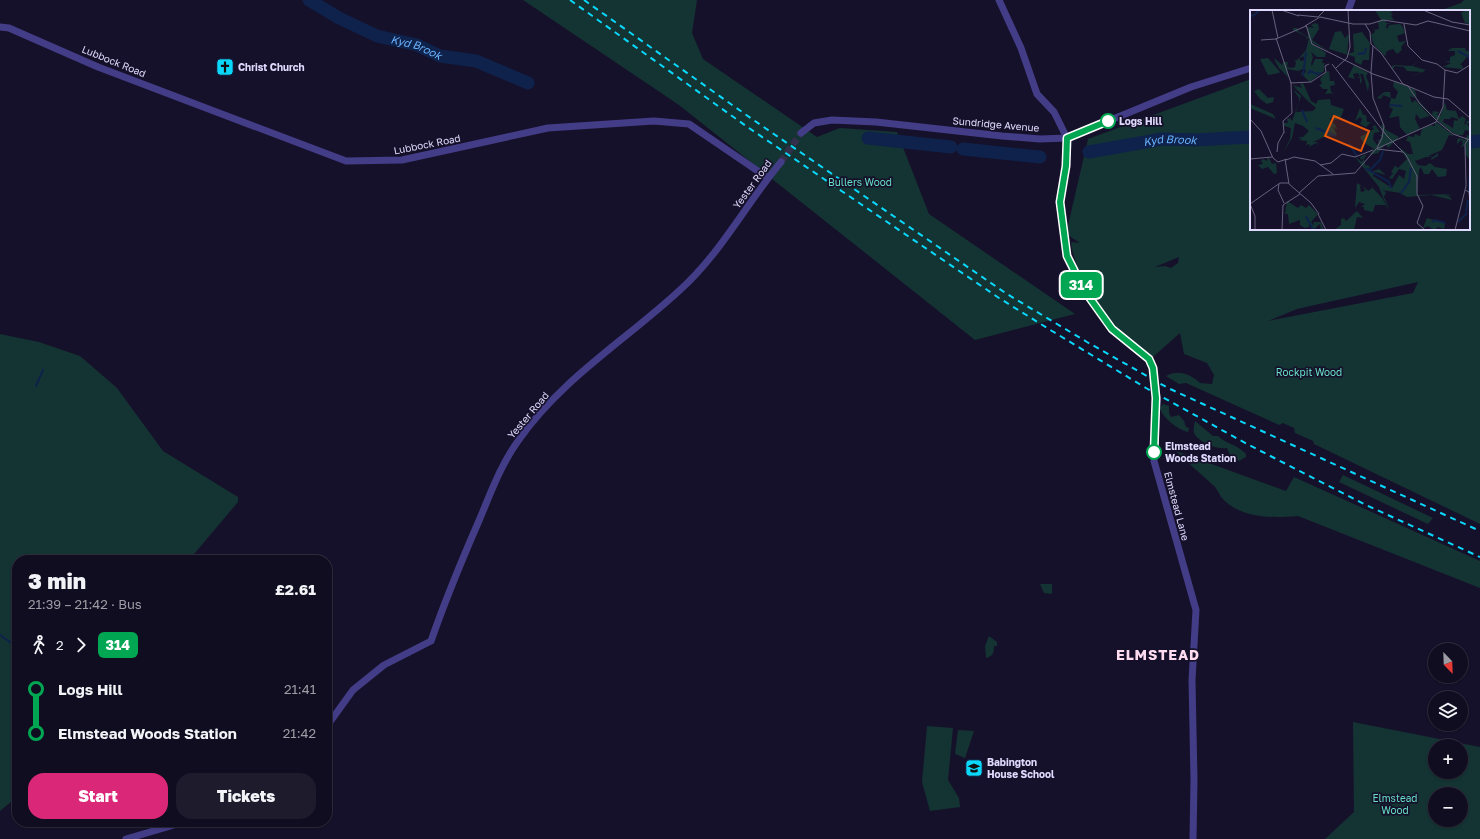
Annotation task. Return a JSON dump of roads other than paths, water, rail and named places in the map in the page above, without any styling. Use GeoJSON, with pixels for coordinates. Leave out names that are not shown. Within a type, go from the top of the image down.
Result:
{"type":"FeatureCollection","features":[{"type":"Feature","properties":{"kind":"street"},"geometry":{"type":"LineString","coordinates":[[999,0],[1021,48],[1037,94],[1054,112],[1067,138]]}},
{"type":"Feature","properties":{"kind":"street"},"geometry":{"type":"LineString","coordinates":[[1348,10],[1352,0]]}},
{"type":"Feature","properties":{"kind":"street","name":"Lubbock Road"},"geometry":{"type":"LineString","coordinates":[[0,27],[9,28],[98,67],[346,161],[402,160],[548,128],[654,121],[689,124],[768,178]]}},
{"type":"Feature","properties":{"kind":"street","name":"Sundridge Avenue"},"geometry":{"type":"LineString","coordinates":[[801,133],[814,123],[823,120],[876,122],[1040,139],[1067,138],[1191,87],[1250,68]]}},
{"type":"Feature","properties":{"kind":"street","name":"Elmstead Lane"},"geometry":{"type":"LineString","coordinates":[[1067,138],[1066,166],[1060,202],[1067,256],[1084,290],[1112,329],[1149,359],[1153,368],[1156,398],[1154,461],[1196,610],[1192,680],[1194,780],[1193,839]]}},
{"type":"Feature","properties":{"kind":"street","name":"Yester Road"},"geometry":{"type":"LineString","coordinates":[[332,719],[353,690],[384,665],[431,641],[492,488],[518,441],[532,422],[584,370],[681,290],[723,243],[768,178],[781,162]]}},
{"type":"Feature","properties":{"kind":"street"},"geometry":{"type":"LineString","coordinates":[[126,839],[167,827]]}},
{"type":"Feature","properties":{"kind":"waterway","name":"Kyd Brook"},"geometry":{"type":"LineString","coordinates":[[309,0],[339,18],[377,36],[417,45],[440,56],[476,61],[528,83]]}},
{"type":"Feature","properties":{"kind":"waterway","name":"Kyd Brook"},"geometry":{"type":"LineString","coordinates":[[1089,152],[1162,139],[1194,140],[1250,137]]}},
{"type":"Feature","properties":{"kind":"waterway","name":"Kyd Brook"},"geometry":{"type":"LineString","coordinates":[[868,138],[951,147]]}},
{"type":"Feature","properties":{"kind":"waterway","name":"Kyd Brook"},"geometry":{"type":"LineString","coordinates":[[1470,142],[1480,141]]}},
{"type":"Feature","properties":{"kind":"waterway","name":"Kyd Brook"},"geometry":{"type":"LineString","coordinates":[[963,149],[1040,157]]}},
{"type":"Feature","properties":{"kind":"waterway"},"geometry":{"type":"LineString","coordinates":[[36,386],[43,370]]}},
{"type":"Feature","properties":{"kind":"waterway"},"geometry":{"type":"LineString","coordinates":[[0,635],[12,643]]}},
{"type":"Feature","properties":{"kind":"tunnel"},"geometry":{"type":"LineString","coordinates":[[781,162],[801,133]]}},
{"type":"Feature","properties":{"kind":"railway"},"geometry":{"type":"LineString","coordinates":[[570,0],[746,126],[999,298],[1052,331],[1146,388],[1247,444],[1366,505],[1480,557]]}},
{"type":"Feature","properties":{"kind":"railway"},"geometry":{"type":"LineString","coordinates":[[584,0],[752,119],[1007,294],[1087,342],[1168,388],[1480,531]]}},
{"type":"Feature","properties":{"kind":"place","name":"Christ Church"},"geometry":{"type":"Point","coordinates":[225,67]}},
{"type":"Feature","properties":{"kind":"place","name":"Logs Hill"},"geometry":{"type":"Point","coordinates":[1108,121]}},
{"type":"Feature","properties":{"kind":"place","name":"Elmstead Woods Station"},"geometry":{"type":"Point","coordinates":[1154,452]}},
{"type":"Feature","properties":{"kind":"place","name":"Babington House School"},"geometry":{"type":"Point","coordinates":[974,768]}},
{"type":"Feature","properties":{"kind":"district","name":"ELMSTEAD"},"geometry":{"type":"Point","coordinates":[1158,655]}},
{"type":"Feature","properties":{"kind":"park label","name":"Bullers Wood"},"geometry":{"type":"Point","coordinates":[860,182]}},
{"type":"Feature","properties":{"kind":"park label","name":"Rockpit Wood"},"geometry":{"type":"Point","coordinates":[1309,372]}},
{"type":"Feature","properties":{"kind":"park label","name":"Elmstead Wood"},"geometry":{"type":"Point","coordinates":[1395,804]}}]}
